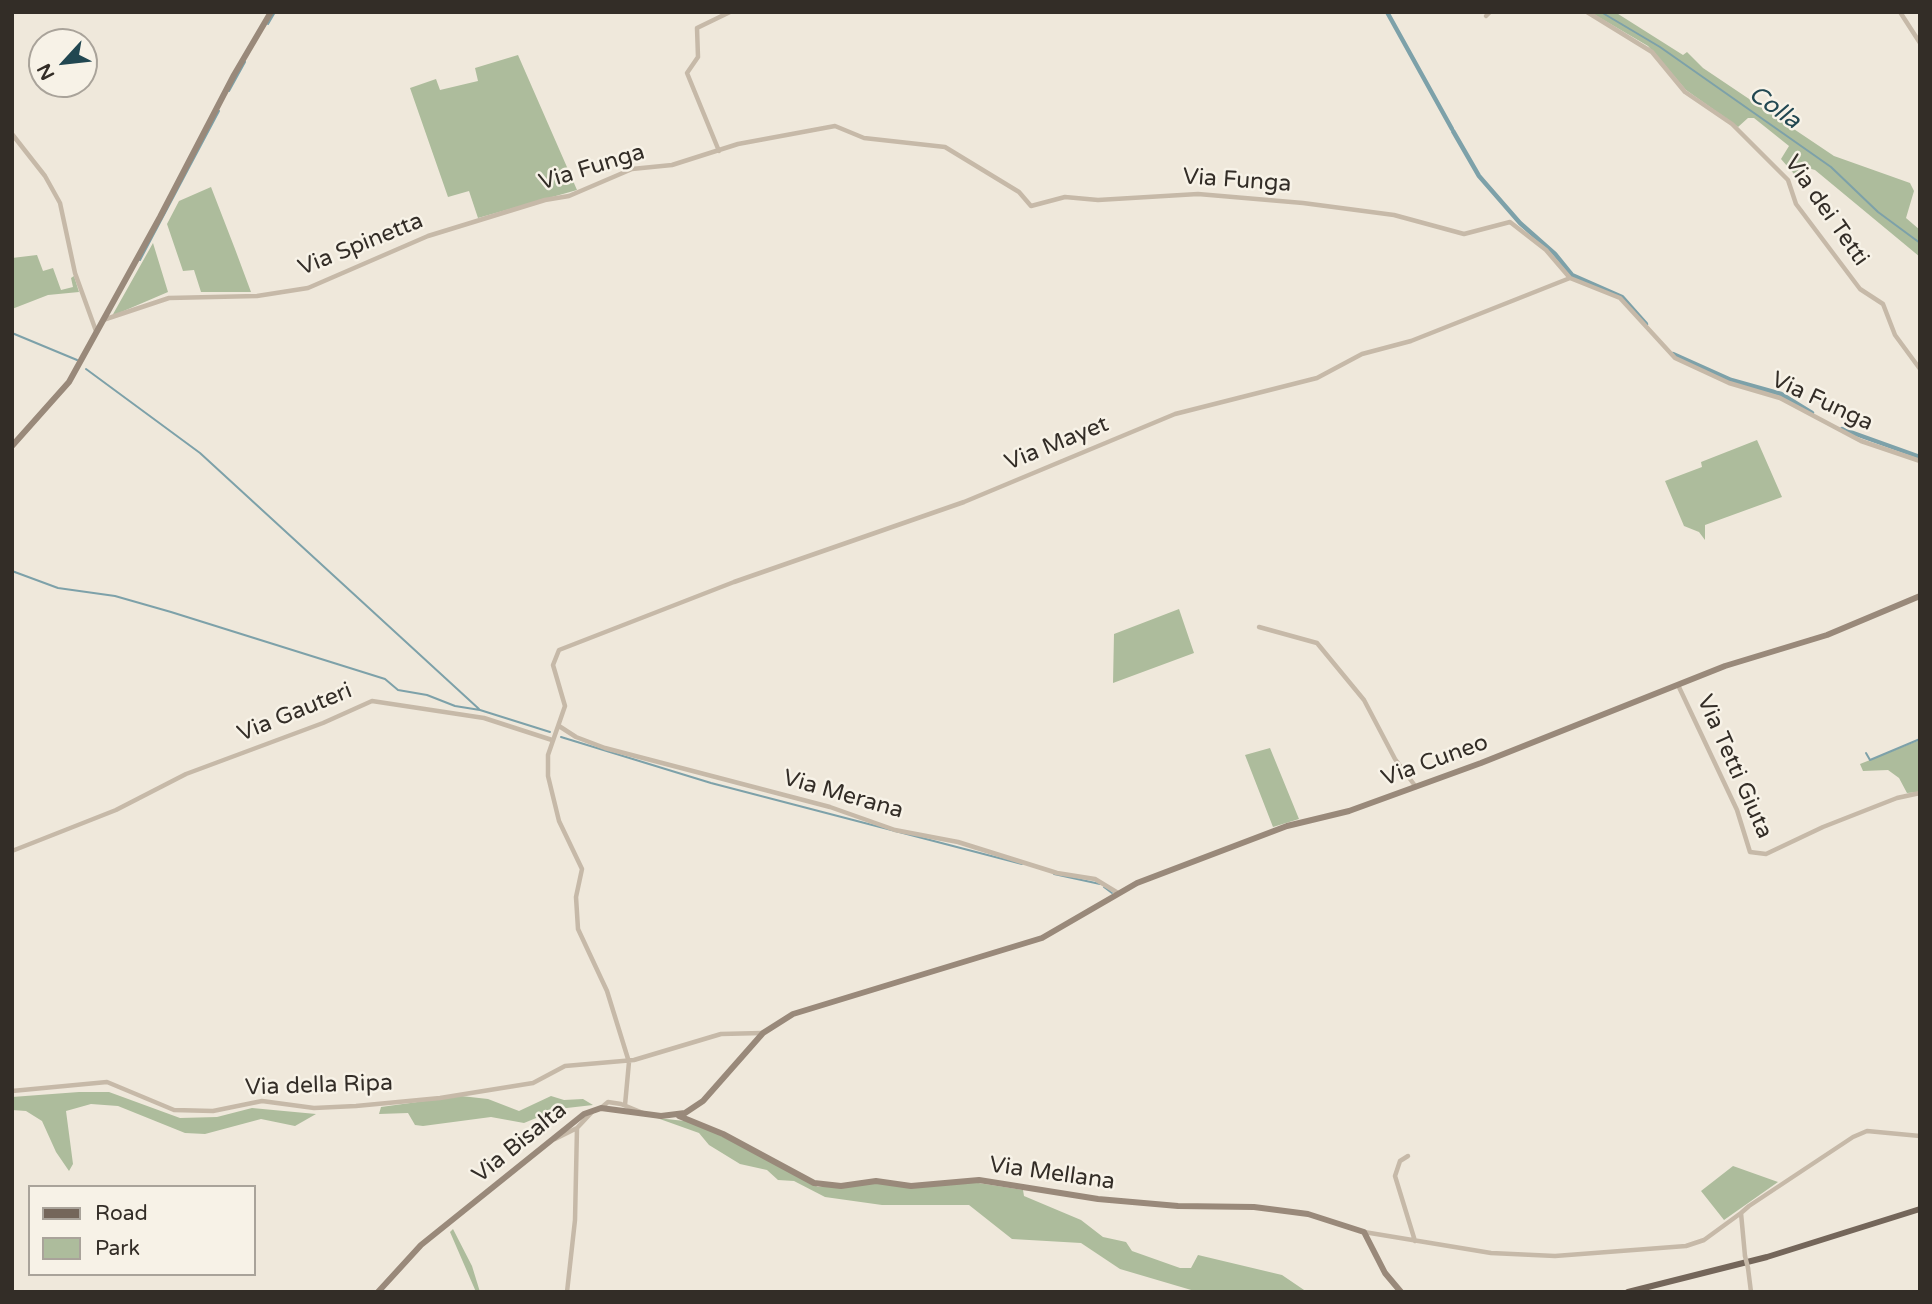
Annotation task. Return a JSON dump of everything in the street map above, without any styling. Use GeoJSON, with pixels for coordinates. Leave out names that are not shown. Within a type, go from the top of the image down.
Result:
{"type":"FeatureCollection","features":[{"type":"Feature","properties":{"kind":"main road"},"geometry":{"type":"LineString","coordinates":[[1628,1292],[1767,1257],[1920,1209]]}},
{"type":"Feature","properties":{"kind":"street"},"geometry":{"type":"LineString","coordinates":[[12,446],[64,389],[271,12]]}},
{"type":"Feature","properties":{"kind":"street"},"geometry":{"type":"LineString","coordinates":[[719,150],[687,73],[698,57],[698,28],[730,12]]}},
{"type":"Feature","properties":{"kind":"street","name":"Via dei Tetti"},"geometry":{"type":"LineString","coordinates":[[1587,12],[1651,52],[1685,92],[1732,124],[1788,180],[1793,200],[1860,289],[1883,304],[1895,335],[1920,369]]}},
{"type":"Feature","properties":{"kind":"street"},"geometry":{"type":"LineString","coordinates":[[1900,12],[1920,43]]}},
{"type":"Feature","properties":{"kind":"street","name":"Via Funga"},"geometry":{"type":"LineString","coordinates":[[509,211],[569,196],[638,167],[672,165],[784,134],[835,126],[864,138],[945,147],[1019,192],[1031,206],[1065,197],[1098,200],[1198,194],[1303,203],[1394,215],[1464,234],[1510,222],[1546,250],[1570,278],[1620,298],[1668,354],[1729,383],[1772,395],[1861,441],[1920,461]]}},
{"type":"Feature","properties":{"kind":"street"},"geometry":{"type":"LineString","coordinates":[[12,134],[46,176],[60,203],[75,273],[96,331]]}},
{"type":"Feature","properties":{"kind":"street","name":"Via Spinetta"},"geometry":{"type":"LineString","coordinates":[[101,320],[169,298],[257,296],[308,288],[417,240],[509,211]]}},
{"type":"Feature","properties":{"kind":"street","name":"Via Mayet"},"geometry":{"type":"LineString","coordinates":[[559,726],[565,706],[553,665],[559,650],[734,582],[964,502],[1175,414],[1317,377],[1362,354],[1411,341],[1570,278]]}},
{"type":"Feature","properties":{"kind":"street","name":"Via Cuneo"},"geometry":{"type":"LineString","coordinates":[[763,1033],[793,1014],[1051,934],[1137,883],[1277,830],[1349,811],[1416,787],[1548,738],[1735,662],[1827,635],[1920,596]]}},
{"type":"Feature","properties":{"kind":"street"},"geometry":{"type":"LineString","coordinates":[[1259,627],[1317,643],[1364,699],[1395,759],[1416,787]]}},
{"type":"Feature","properties":{"kind":"street","name":"Via Tetti Giuta"},"geometry":{"type":"LineString","coordinates":[[1678,685],[1737,810],[1750,852],[1766,854],[1823,827],[1897,798],[1920,793]]}},
{"type":"Feature","properties":{"kind":"street","name":"Via Gauteri"},"geometry":{"type":"LineString","coordinates":[[12,852],[117,810],[186,774],[323,723],[372,701],[484,718],[552,740]]}},
{"type":"Feature","properties":{"kind":"street"},"geometry":{"type":"LineString","coordinates":[[559,726],[552,740],[547,762],[550,787],[559,821],[582,869],[576,897],[578,929],[607,991],[628,1060],[625,1105]]}},
{"type":"Feature","properties":{"kind":"street","name":"Via Merana"},"geometry":{"type":"LineString","coordinates":[[559,726],[576,737],[605,748],[830,807],[895,830],[958,842],[1057,873],[1095,879],[1118,893]]}},
{"type":"Feature","properties":{"kind":"street","name":"Via della Ripa"},"geometry":{"type":"LineString","coordinates":[[12,1091],[107,1082],[174,1110],[214,1111],[262,1101],[314,1108],[356,1106],[440,1098],[533,1083],[565,1066],[628,1060],[720,1034],[751,1031],[763,1033]]}},
{"type":"Feature","properties":{"kind":"street"},"geometry":{"type":"LineString","coordinates":[[678,1115],[703,1101],[763,1033]]}},
{"type":"Feature","properties":{"kind":"street"},"geometry":{"type":"LineString","coordinates":[[601,1108],[608,1102],[625,1105],[644,1114]]}},
{"type":"Feature","properties":{"kind":"street","name":"Via Bisalta"},"geometry":{"type":"LineString","coordinates":[[378,1292],[421,1245],[593,1111],[601,1108],[678,1115]]}},
{"type":"Feature","properties":{"kind":"street"},"geometry":{"type":"LineString","coordinates":[[554,1139],[577,1128],[593,1111]]}},
{"type":"Feature","properties":{"kind":"street","name":"Via Mellana"},"geometry":{"type":"LineString","coordinates":[[678,1115],[723,1134],[814,1183],[841,1186],[876,1181],[911,1186],[990,1181],[1098,1199],[1281,1209],[1321,1217],[1364,1232]]}},
{"type":"Feature","properties":{"kind":"street"},"geometry":{"type":"LineString","coordinates":[[567,1292],[575,1220],[577,1128]]}},
{"type":"Feature","properties":{"kind":"street"},"geometry":{"type":"LineString","coordinates":[[1401,1292],[1385,1273],[1364,1232],[1376,1231],[1415,1241],[1522,1256],[1686,1246],[1704,1240],[1853,1137],[1867,1131],[1920,1136]]}},
{"type":"Feature","properties":{"kind":"street"},"geometry":{"type":"LineString","coordinates":[[1409,1156],[1400,1161],[1395,1176],[1415,1241]]}},
{"type":"Feature","properties":{"kind":"street"},"geometry":{"type":"LineString","coordinates":[[1741,1213],[1751,1292]]}},
{"type":"Feature","properties":{"kind":"green space"},"geometry":{"type":"Polygon","coordinates":[[[1590,12],[1615,12],[1683,55],[1687,52],[1703,68],[1834,156],[1910,183],[1914,191],[1906,218],[1920,230],[1920,257],[1815,170],[1808,168],[1794,174],[1781,159],[1789,146],[1754,118],[1748,118],[1738,127],[1686,90],[1648,46],[1590,12]]]}},
{"type":"Feature","properties":{"kind":"green space"},"geometry":{"type":"Polygon","coordinates":[[[518,55],[577,190],[478,218],[469,191],[448,197],[410,88],[436,79],[440,90],[478,81],[475,68],[518,55]]]}},
{"type":"Feature","properties":{"kind":"green space"},"geometry":{"type":"Polygon","coordinates":[[[211,187],[251,292],[201,292],[194,270],[183,271],[167,224],[179,201],[211,187]]]}},
{"type":"Feature","properties":{"kind":"green space"},"geometry":{"type":"Polygon","coordinates":[[[153,243],[168,292],[112,316],[153,243]]]}},
{"type":"Feature","properties":{"kind":"green space"},"geometry":{"type":"Polygon","coordinates":[[[37,255],[43,271],[53,268],[61,290],[73,287],[71,278],[74,276],[79,292],[48,295],[12,309],[12,258],[37,255]]]}},
{"type":"Feature","properties":{"kind":"green space"},"geometry":{"type":"Polygon","coordinates":[[[1757,440],[1782,497],[1705,525],[1705,540],[1699,532],[1684,526],[1665,481],[1702,467],[1701,462],[1757,440]]]}},
{"type":"Feature","properties":{"kind":"green space"},"geometry":{"type":"Polygon","coordinates":[[[1179,609],[1194,653],[1113,683],[1114,634],[1179,609]]]}},
{"type":"Feature","properties":{"kind":"green space"},"geometry":{"type":"Polygon","coordinates":[[[1920,740],[1920,792],[1907,793],[1899,778],[1888,770],[1863,771],[1860,764],[1920,740]]]}},
{"type":"Feature","properties":{"kind":"green space"},"geometry":{"type":"Polygon","coordinates":[[[1270,748],[1299,819],[1273,827],[1245,755],[1270,748]]]}},
{"type":"Feature","properties":{"kind":"green space"},"geometry":{"type":"Polygon","coordinates":[[[109,1092],[180,1118],[217,1117],[252,1108],[316,1114],[295,1126],[261,1119],[205,1134],[185,1133],[118,1106],[91,1104],[66,1111],[73,1164],[69,1171],[56,1152],[42,1121],[26,1111],[12,1110],[12,1097],[109,1092]]]}},
{"type":"Feature","properties":{"kind":"green space"},"geometry":{"type":"Polygon","coordinates":[[[461,1096],[488,1099],[519,1111],[551,1096],[564,1100],[583,1099],[593,1105],[558,1109],[524,1123],[491,1117],[423,1126],[415,1125],[408,1113],[379,1114],[381,1107],[461,1096]]]}},
{"type":"Feature","properties":{"kind":"green space"},"geometry":{"type":"Polygon","coordinates":[[[657,1118],[685,1121],[710,1130],[818,1187],[876,1183],[913,1188],[972,1182],[1023,1190],[1024,1196],[1081,1220],[1103,1237],[1126,1242],[1132,1251],[1180,1268],[1191,1268],[1198,1255],[1282,1275],[1307,1292],[1198,1292],[1120,1269],[1081,1243],[1012,1239],[969,1205],[882,1205],[825,1197],[794,1181],[778,1180],[767,1170],[740,1164],[709,1145],[699,1133],[657,1118]]]}},
{"type":"Feature","properties":{"kind":"green space"},"geometry":{"type":"Polygon","coordinates":[[[1733,1166],[1778,1182],[1724,1220],[1701,1191],[1733,1166]]]}},
{"type":"Feature","properties":{"kind":"green space"},"geometry":{"type":"Polygon","coordinates":[[[453,1229],[472,1266],[480,1292],[476,1292],[450,1232],[453,1229]]]}},
{"type":"Feature","properties":{"kind":"waterway"},"geometry":{"type":"LineString","coordinates":[[268,24],[275,12]]}},
{"type":"Feature","properties":{"kind":"waterway"},"geometry":{"type":"LineString","coordinates":[[1387,12],[1452,129]]}},
{"type":"Feature","properties":{"kind":"waterway","name":"Colla"},"geometry":{"type":"LineString","coordinates":[[1601,12],[1660,47],[1831,167],[1878,212],[1920,243]]}},
{"type":"Feature","properties":{"kind":"waterway"},"geometry":{"type":"LineString","coordinates":[[229,91],[245,62]]}},
{"type":"Feature","properties":{"kind":"waterway"},"geometry":{"type":"LineString","coordinates":[[140,260],[219,111]]}},
{"type":"Feature","properties":{"kind":"waterway"},"geometry":{"type":"LineString","coordinates":[[1453,131],[1479,176],[1520,223],[1555,254],[1572,275],[1622,297],[1646,324]]}},
{"type":"Feature","properties":{"kind":"waterway"},"geometry":{"type":"LineString","coordinates":[[12,333],[77,360]]}},
{"type":"Feature","properties":{"kind":"waterway"},"geometry":{"type":"LineString","coordinates":[[1673,354],[1731,380],[1781,394],[1812,413]]}},
{"type":"Feature","properties":{"kind":"waterway"},"geometry":{"type":"LineString","coordinates":[[86,369],[200,453],[479,709]]}},
{"type":"Feature","properties":{"kind":"waterway"},"geometry":{"type":"LineString","coordinates":[[1842,429],[1920,457]]}},
{"type":"Feature","properties":{"kind":"waterway"},"geometry":{"type":"LineString","coordinates":[[12,571],[58,588],[115,596],[171,612],[385,679],[398,690],[427,695],[455,706],[480,710],[550,732]]}},
{"type":"Feature","properties":{"kind":"waterway"},"geometry":{"type":"LineString","coordinates":[[561,737],[711,783],[1022,864]]}},
{"type":"Feature","properties":{"kind":"waterway"},"geometry":{"type":"LineString","coordinates":[[1866,753],[1870,760],[1920,739]]}},
{"type":"Feature","properties":{"kind":"waterway"},"geometry":{"type":"LineString","coordinates":[[1054,874],[1100,884]]}},
{"type":"Feature","properties":{"kind":"waterway"},"geometry":{"type":"LineString","coordinates":[[1104,887],[1112,893]]}}]}
